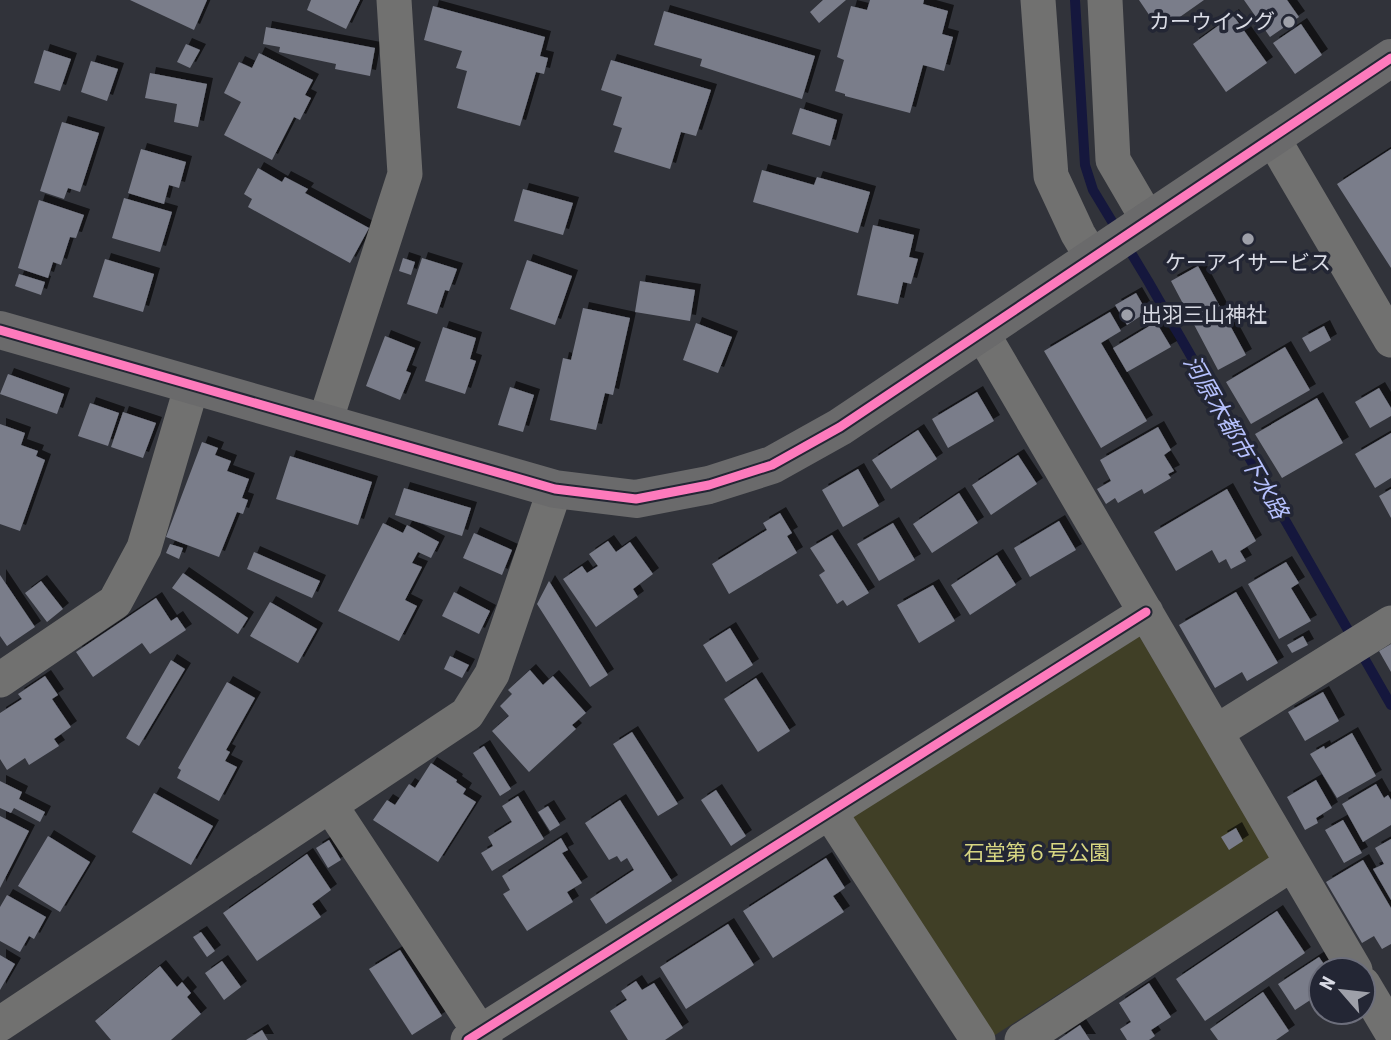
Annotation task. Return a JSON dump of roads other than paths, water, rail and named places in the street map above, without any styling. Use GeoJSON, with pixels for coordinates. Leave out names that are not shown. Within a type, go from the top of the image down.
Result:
{"type":"FeatureCollection","features":[{"type":"Feature","properties":{"kind":"street"},"geometry":{"type":"LineString","coordinates":[[325,422],[405,174],[394,0]]}},
{"type":"Feature","properties":{"kind":"street"},"geometry":{"type":"LineString","coordinates":[[1038,0],[1051,176],[1078,234],[1093,257]]}},
{"type":"Feature","properties":{"kind":"street"},"geometry":{"type":"LineString","coordinates":[[1105,0],[1113,160],[1148,220]]}},
{"type":"Feature","properties":{"kind":"street"},"geometry":{"type":"LineString","coordinates":[[0,330],[555,489],[636,499],[709,485],[772,465],[840,427],[1391,58]]}},
{"type":"Feature","properties":{"kind":"street"},"geometry":{"type":"LineString","coordinates":[[1272,136],[1391,341]]}},
{"type":"Feature","properties":{"kind":"street"},"geometry":{"type":"LineString","coordinates":[[982,333],[1347,956]]}},
{"type":"Feature","properties":{"kind":"street"},"geometry":{"type":"LineString","coordinates":[[0,680],[115,602],[144,548],[192,385]]}},
{"type":"Feature","properties":{"kind":"street"},"geometry":{"type":"LineString","coordinates":[[0,1024],[467,714],[492,674],[555,489]]}},
{"type":"Feature","properties":{"kind":"street"},"geometry":{"type":"LineString","coordinates":[[330,805],[478,1038],[1146,612]]}},
{"type":"Feature","properties":{"kind":"street"},"geometry":{"type":"LineString","coordinates":[[1216,732],[1391,623]]}},
{"type":"Feature","properties":{"kind":"street"},"geometry":{"type":"LineString","coordinates":[[830,813],[978,1040]]}},
{"type":"Feature","properties":{"kind":"street"},"geometry":{"type":"LineString","coordinates":[[1022,1040],[1291,864]]}},
{"type":"Feature","properties":{"kind":"street"},"geometry":{"type":"LineString","coordinates":[[1377,1008],[1391,1031]]}},
{"type":"Feature","properties":{"kind":"waterway","name":"河原木都市下水路"},"geometry":{"type":"LineString","coordinates":[[1075,0],[1085,165],[1093,190],[1391,705]]}},
{"type":"Feature","properties":{"kind":"place","name":"カーウイング"},"geometry":{"type":"Point","coordinates":[1289,22]}},
{"type":"Feature","properties":{"kind":"place","name":"ケーアイサービス"},"geometry":{"type":"Point","coordinates":[1248,239]}},
{"type":"Feature","properties":{"kind":"place","name":"出羽三山神社"},"geometry":{"type":"Point","coordinates":[1127,315]}},
{"type":"Feature","properties":{"kind":"park label","name":"石堂第６号公園"},"geometry":{"type":"Point","coordinates":[1037,853]}}]}
